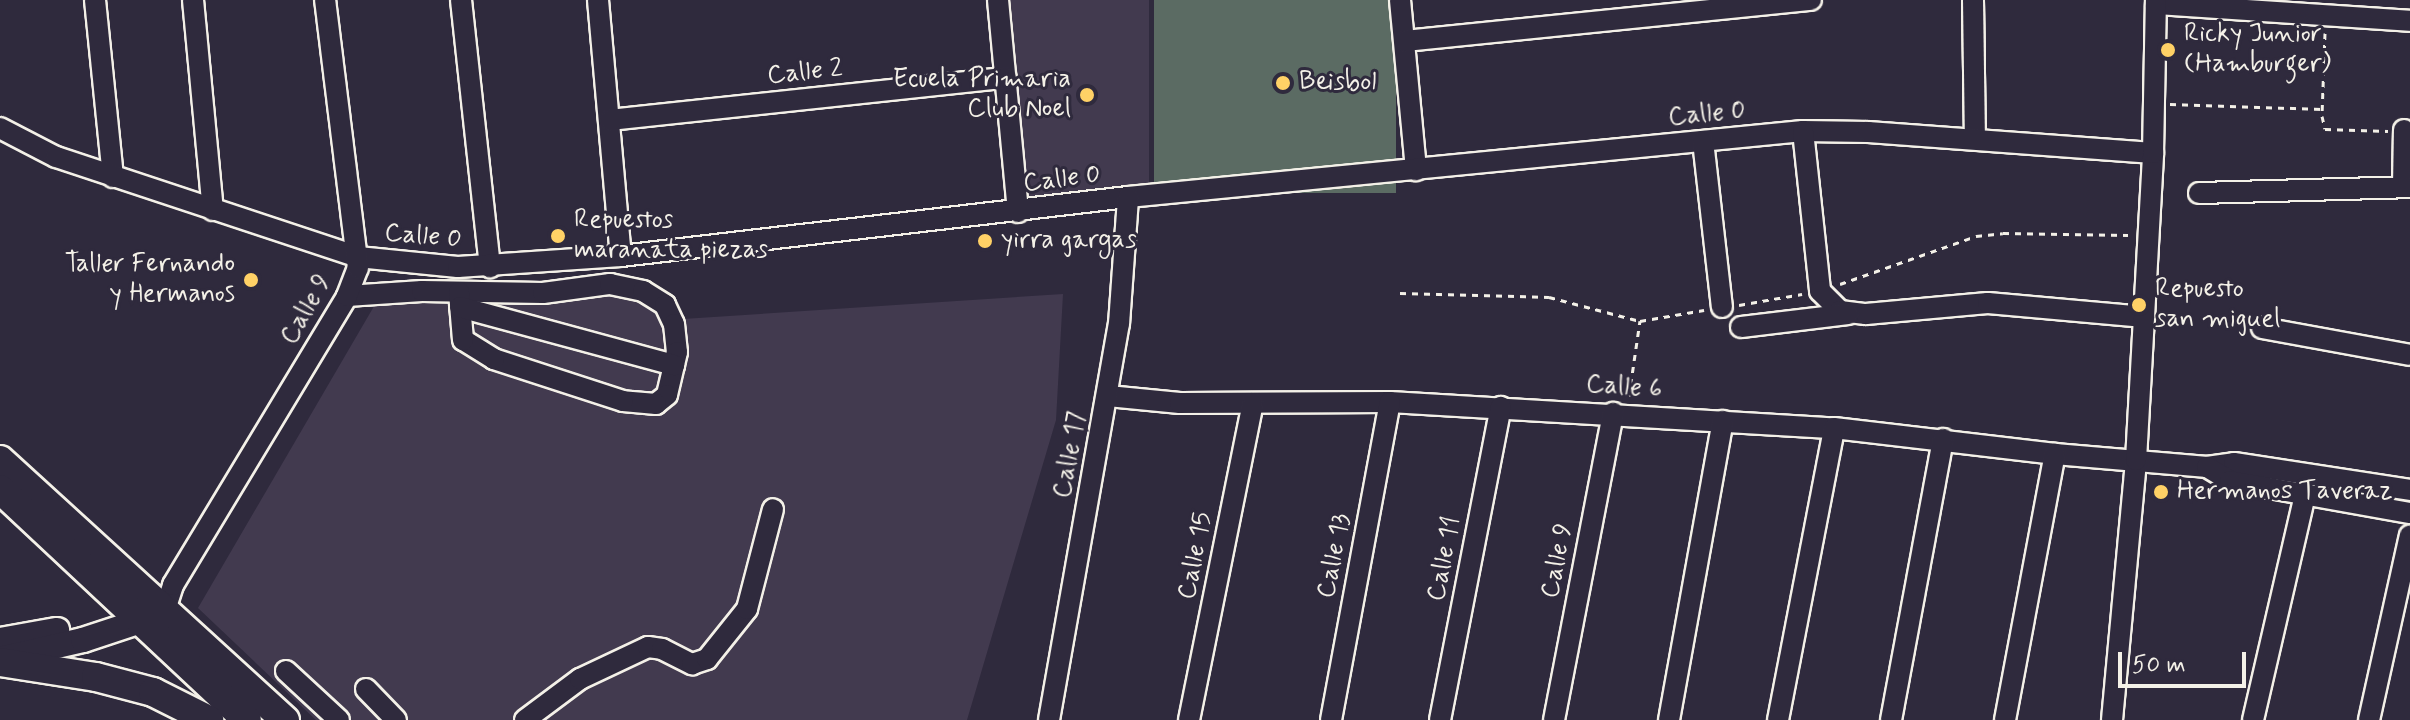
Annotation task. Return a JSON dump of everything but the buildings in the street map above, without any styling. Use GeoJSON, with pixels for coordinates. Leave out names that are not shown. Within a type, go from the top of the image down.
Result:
{"type":"FeatureCollection","features":[{"type":"Feature","properties":{"kind":"highway"},"geometry":{"type":"LineString","coordinates":[[0,460],[151,606],[247,720]]}},
{"type":"Feature","properties":{"kind":"highway"},"geometry":{"type":"LineString","coordinates":[[0,489],[151,606],[285,720]]}},
{"type":"Feature","properties":{"kind":"highway"},"geometry":{"type":"LineString","coordinates":[[0,660],[153,692],[209,720]]}},
{"type":"Feature","properties":{"kind":"main road"},"geometry":{"type":"LineString","coordinates":[[0,640],[82,624],[151,606]]}},
{"type":"Feature","properties":{"kind":"main road"},"geometry":{"type":"LineString","coordinates":[[0,660],[151,606]]}},
{"type":"Feature","properties":{"kind":"street"},"geometry":{"type":"LineString","coordinates":[[95,0],[113,177]]}},
{"type":"Feature","properties":{"kind":"street"},"geometry":{"type":"LineString","coordinates":[[193,0],[213,210]]}},
{"type":"Feature","properties":{"kind":"street","name":"Calle 9"},"geometry":{"type":"LineString","coordinates":[[151,606],[347,296],[358,268],[325,0]]}},
{"type":"Feature","properties":{"kind":"street"},"geometry":{"type":"LineString","coordinates":[[461,0],[490,267]]}},
{"type":"Feature","properties":{"kind":"street"},"geometry":{"type":"LineString","coordinates":[[598,0],[621,256]]}},
{"type":"Feature","properties":{"kind":"street"},"geometry":{"type":"LineString","coordinates":[[998,0],[1018,212]]}},
{"type":"Feature","properties":{"kind":"street"},"geometry":{"type":"LineString","coordinates":[[1400,0],[1416,170]]}},
{"type":"Feature","properties":{"kind":"street"},"geometry":{"type":"LineString","coordinates":[[1405,41],[1811,0]]}},
{"type":"Feature","properties":{"kind":"street"},"geometry":{"type":"LineString","coordinates":[[1973,0],[1975,138]]}},
{"type":"Feature","properties":{"kind":"street"},"geometry":{"type":"LineString","coordinates":[[2112,720],[2136,460],[2153,153],[2156,2],[2410,21]]}},
{"type":"Feature","properties":{"kind":"street","name":"Calle 2"},"geometry":{"type":"LineString","coordinates":[[610,120],[1006,78]]}},
{"type":"Feature","properties":{"kind":"street","name":"Calle 0"},"geometry":{"type":"LineString","coordinates":[[0,128],[56,157],[358,257],[425,266],[490,267],[621,256],[1128,197],[1803,131],[1975,138],[2153,153]]}},
{"type":"Feature","properties":{"kind":"street"},"geometry":{"type":"LineString","coordinates":[[2199,193],[2406,186],[2404,130]]}},
{"type":"Feature","properties":{"kind":"street"},"geometry":{"type":"LineString","coordinates":[[1803,131],[1820,291],[1831,305],[1852,314]]}},
{"type":"Feature","properties":{"kind":"street"},"geometry":{"type":"LineString","coordinates":[[1703,141],[1722,307]]}},
{"type":"Feature","properties":{"kind":"street","name":"Calle 17"},"geometry":{"type":"LineString","coordinates":[[1049,720],[1119,324],[1128,197]]}},
{"type":"Feature","properties":{"kind":"street"},"geometry":{"type":"LineString","coordinates":[[347,296],[459,300],[610,284],[643,291],[665,305],[674,324],[677,352],[667,395],[656,404],[623,401],[494,359],[463,340],[459,300]]}},
{"type":"Feature","properties":{"kind":"street"},"geometry":{"type":"LineString","coordinates":[[459,300],[674,365]]}},
{"type":"Feature","properties":{"kind":"street"},"geometry":{"type":"LineString","coordinates":[[1741,327],[1988,303],[2144,317]]}},
{"type":"Feature","properties":{"kind":"street"},"geometry":{"type":"LineString","coordinates":[[2262,328],[2410,355]]}},
{"type":"Feature","properties":{"kind":"street","name":"Calle 6"},"geometry":{"type":"LineString","coordinates":[[1108,396],[1180,403],[1390,402],[1618,414],[1834,428],[2055,454],[2207,467]]}},
{"type":"Feature","properties":{"kind":"street","name":"Calle 13"},"geometry":{"type":"LineString","coordinates":[[1331,720],[1390,402]]}},
{"type":"Feature","properties":{"kind":"street","name":"Calle 15"},"geometry":{"type":"LineString","coordinates":[[1189,720],[1253,403]]}},
{"type":"Feature","properties":{"kind":"street","name":"Calle 11"},"geometry":{"type":"LineString","coordinates":[[1440,720],[1501,407]]}},
{"type":"Feature","properties":{"kind":"street","name":"Calle 9"},"geometry":{"type":"LineString","coordinates":[[1554,720],[1618,414]]}},
{"type":"Feature","properties":{"kind":"street"},"geometry":{"type":"LineString","coordinates":[[1669,720],[1723,421]]}},
{"type":"Feature","properties":{"kind":"street"},"geometry":{"type":"LineString","coordinates":[[1778,720],[1834,428]]}},
{"type":"Feature","properties":{"kind":"street"},"geometry":{"type":"LineString","coordinates":[[1891,720],[1943,439]]}},
{"type":"Feature","properties":{"kind":"street"},"geometry":{"type":"LineString","coordinates":[[2005,720],[2055,454]]}},
{"type":"Feature","properties":{"kind":"street"},"geometry":{"type":"LineString","coordinates":[[2207,467],[2234,463],[2410,490]]}},
{"type":"Feature","properties":{"kind":"street"},"geometry":{"type":"LineString","coordinates":[[2207,467],[2230,481],[2410,513]]}},
{"type":"Feature","properties":{"kind":"street"},"geometry":{"type":"LineString","coordinates":[[2253,720],[2305,494]]}},
{"type":"Feature","properties":{"kind":"street"},"geometry":{"type":"LineString","coordinates":[[525,720],[580,679],[648,647],[662,649],[692,664],[707,659],[747,609],[773,509]]}},
{"type":"Feature","properties":{"kind":"street"},"geometry":{"type":"LineString","coordinates":[[2369,720],[2410,535]]}},
{"type":"Feature","properties":{"kind":"street"},"geometry":{"type":"LineString","coordinates":[[286,671],[339,720]]}},
{"type":"Feature","properties":{"kind":"street"},"geometry":{"type":"LineString","coordinates":[[366,689],[396,720]]}},
{"type":"Feature","properties":{"kind":"path"},"geometry":{"type":"LineString","coordinates":[[2325,15],[2322,124],[2331,132],[2404,130]]}},
{"type":"Feature","properties":{"kind":"path"},"geometry":{"type":"LineString","coordinates":[[2154,104],[2322,109]]}},
{"type":"Feature","properties":{"kind":"path"},"geometry":{"type":"LineString","coordinates":[[1820,291],[1976,236],[2003,233],[2148,235]]}},
{"type":"Feature","properties":{"kind":"path"},"geometry":{"type":"LineString","coordinates":[[1400,293],[1549,297],[1640,321],[1632,383],[1618,414]]}},
{"type":"Feature","properties":{"kind":"shaded area","name":"Ecuela Primaria Club Noel"},"geometry":{"type":"Polygon","coordinates":[[[1008,0],[1149,0],[1149,206],[1008,206],[1008,0]]]}},
{"type":"Feature","properties":{"kind":"shaded area"},"geometry":{"type":"Polygon","coordinates":[[[387,284],[626,286],[683,319],[1063,294],[1056,420],[967,720],[316,720],[198,608],[387,284]]]}},
{"type":"Feature","properties":{"kind":"green space","name":"Beisbol"},"geometry":{"type":"Polygon","coordinates":[[[1154,0],[1396,0],[1396,193],[1154,193],[1154,0]]]}},
{"type":"Feature","properties":{"kind":"place","name":"Ricky Junior (Hamburger)"},"geometry":{"type":"Point","coordinates":[2168,50]}},
{"type":"Feature","properties":{"kind":"place","name":"Beisbol"},"geometry":{"type":"Point","coordinates":[1283,83]}},
{"type":"Feature","properties":{"kind":"place","name":"Ecuela Primaria Club Noel"},"geometry":{"type":"Point","coordinates":[1087,95]}},
{"type":"Feature","properties":{"kind":"place","name":"Repuestos maranata piezas"},"geometry":{"type":"Point","coordinates":[558,236]}},
{"type":"Feature","properties":{"kind":"place","name":"yirra gargas"},"geometry":{"type":"Point","coordinates":[985,241]}},
{"type":"Feature","properties":{"kind":"place","name":"Taller Fernando y Hermanos"},"geometry":{"type":"Point","coordinates":[251,280]}},
{"type":"Feature","properties":{"kind":"place","name":"Repuesto san miguel"},"geometry":{"type":"Point","coordinates":[2139,305]}},
{"type":"Feature","properties":{"kind":"place","name":"Hermanos Taveraz"},"geometry":{"type":"Point","coordinates":[2161,492]}}]}
